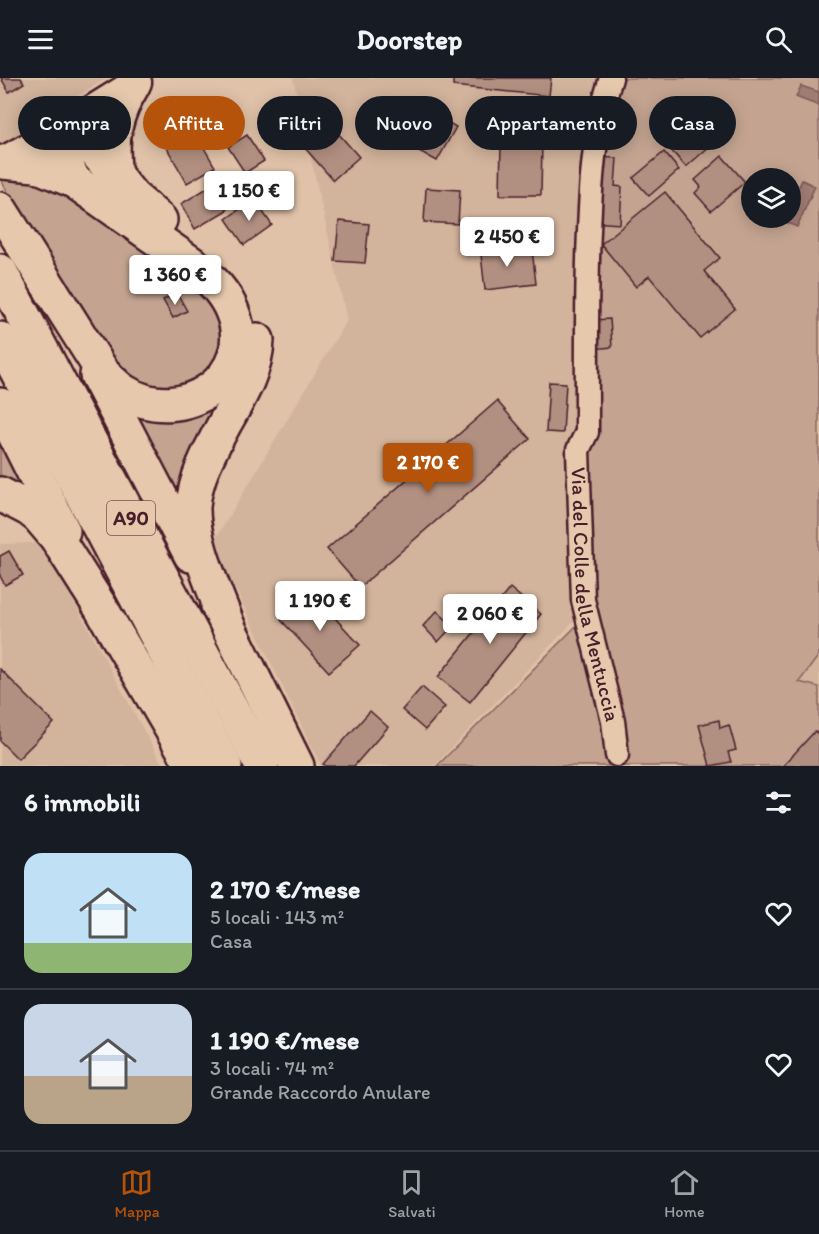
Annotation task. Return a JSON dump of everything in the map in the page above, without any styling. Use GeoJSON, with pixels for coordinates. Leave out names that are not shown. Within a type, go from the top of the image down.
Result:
{"type":"FeatureCollection","features":[{"type":"Feature","properties":{"kind":"highway"},"geometry":{"type":"LineString","coordinates":[[116,175],[112,156],[113,131],[120,109],[138,81]]}},
{"type":"Feature","properties":{"kind":"highway"},"geometry":{"type":"LineString","coordinates":[[60,150],[74,181]]}},
{"type":"Feature","properties":{"kind":"highway"},"geometry":{"type":"LineString","coordinates":[[95,150],[145,209],[216,257],[229,270],[245,292],[255,318],[257,344],[251,372],[208,455],[200,476],[194,505],[194,524],[199,547],[228,626]]}},
{"type":"Feature","properties":{"kind":"highway"},"geometry":{"type":"LineString","coordinates":[[0,208],[102,371],[124,392],[150,402],[166,405],[182,404],[205,394],[220,381],[228,370],[237,345],[237,333],[233,312],[212,280],[74,181],[36,165],[1,162]]}},
{"type":"Feature","properties":{"kind":"highway","name":"A90"},"geometry":{"type":"LineString","coordinates":[[0,271],[262,766]]}},
{"type":"Feature","properties":{"kind":"highway"},"geometry":{"type":"LineString","coordinates":[[66,316],[228,626],[297,766]]}},
{"type":"Feature","properties":{"kind":"highway","name":"A90"},"geometry":{"type":"LineString","coordinates":[[0,339],[225,766]]}},
{"type":"Feature","properties":{"kind":"highway"},"geometry":{"type":"LineString","coordinates":[[0,405],[101,608]]}},
{"type":"Feature","properties":{"kind":"highway"},"geometry":{"type":"LineString","coordinates":[[0,494],[22,504],[48,526],[101,608],[193,766]]}},
{"type":"Feature","properties":{"kind":"main road"},"geometry":{"type":"LineString","coordinates":[[114,96],[138,81]]}},
{"type":"Feature","properties":{"kind":"main road"},"geometry":{"type":"LineString","coordinates":[[1,162],[23,150]]}},
{"type":"Feature","properties":{"kind":"street","name":"Via del Colle della Mentuccia"},"geometry":{"type":"LineString","coordinates":[[610,78],[597,126],[592,168],[587,275],[587,432],[578,450],[583,600],[613,721],[617,756]]}},
{"type":"Feature","properties":{"kind":"shaded area"},"geometry":{"type":"Polygon","coordinates":[[[0,78],[107,78],[78,96],[18,96],[18,134],[0,145],[0,78]]]}},
{"type":"Feature","properties":{"kind":"shaded area"},"geometry":{"type":"Polygon","coordinates":[[[293,78],[602,78],[600,96],[465,96],[465,150],[594,150],[580,280],[572,441],[577,618],[434,766],[321,766],[213,543],[347,320],[309,150],[343,150],[343,96],[297,96],[293,78]]]}},
{"type":"Feature","properties":{"kind":"shaded area"},"geometry":{"type":"Polygon","coordinates":[[[617,78],[819,78],[819,655],[799,682],[819,687],[819,766],[437,766],[586,616],[582,582],[599,150],[637,150],[637,96],[612,96],[617,78]]]}},
{"type":"Feature","properties":{"kind":"shaded area"},"geometry":{"type":"Polygon","coordinates":[[[801,86],[819,92],[819,106],[796,97],[801,86]]]}},
{"type":"Feature","properties":{"kind":"shaded area"},"geometry":{"type":"Polygon","coordinates":[[[11,176],[48,184],[202,283],[227,336],[212,374],[154,396],[99,353],[1,180],[11,176]],[[164,300],[173,318],[186,311],[164,300]]]}},
{"type":"Feature","properties":{"kind":"shaded area"},"geometry":{"type":"Polygon","coordinates":[[[802,180],[815,186],[801,218],[802,180]]]}},
{"type":"Feature","properties":{"kind":"shaded area"},"geometry":{"type":"Polygon","coordinates":[[[226,385],[182,509],[130,406],[226,385]]]}},
{"type":"Feature","properties":{"kind":"shaded area"},"geometry":{"type":"Polygon","coordinates":[[[0,434],[36,502],[0,486],[0,434]]]}},
{"type":"Feature","properties":{"kind":"shaded area"},"geometry":{"type":"Polygon","coordinates":[[[42,543],[163,766],[0,766],[0,544],[42,543]]]}},
{"type":"Feature","properties":{"kind":"shaded area"},"geometry":{"type":"Polygon","coordinates":[[[819,655],[819,687],[798,682],[819,655]]]}},
{"type":"Feature","properties":{"kind":"building"},"geometry":{"type":"Polygon","coordinates":[[[1,78],[21,78],[24,83],[9,92],[1,78]]]}},
{"type":"Feature","properties":{"kind":"building"},"geometry":{"type":"Polygon","coordinates":[[[453,78],[551,78],[549,96],[453,86],[453,78]]]}},
{"type":"Feature","properties":{"kind":"building"},"geometry":{"type":"Polygon","coordinates":[[[247,135],[264,161],[245,173],[230,150],[245,150],[245,136],[247,135]]]}},
{"type":"Feature","properties":{"kind":"building"},"geometry":{"type":"Polygon","coordinates":[[[343,139],[359,157],[333,180],[307,150],[343,150],[343,139]]]}},
{"type":"Feature","properties":{"kind":"building"},"geometry":{"type":"Polygon","coordinates":[[[168,150],[205,150],[215,167],[187,183],[168,150]]]}},
{"type":"Feature","properties":{"kind":"building"},"geometry":{"type":"Polygon","coordinates":[[[420,150],[443,150],[437,161],[420,150]]]}},
{"type":"Feature","properties":{"kind":"building"},"geometry":{"type":"Polygon","coordinates":[[[501,150],[542,150],[541,195],[500,195],[501,150]]]}},
{"type":"Feature","properties":{"kind":"building"},"geometry":{"type":"Polygon","coordinates":[[[671,150],[705,150],[686,167],[671,150]]]}},
{"type":"Feature","properties":{"kind":"building"},"geometry":{"type":"Polygon","coordinates":[[[664,152],[679,170],[649,196],[633,178],[664,152]]]}},
{"type":"Feature","properties":{"kind":"building"},"geometry":{"type":"Polygon","coordinates":[[[722,156],[741,177],[741,185],[711,211],[695,193],[701,187],[695,180],[722,156]]]}},
{"type":"Feature","properties":{"kind":"building"},"geometry":{"type":"Polygon","coordinates":[[[597,157],[617,158],[615,186],[622,187],[620,224],[593,222],[597,157]]]}},
{"type":"Feature","properties":{"kind":"building"},"geometry":{"type":"Polygon","coordinates":[[[212,185],[227,210],[195,229],[181,204],[212,185]]]}},
{"type":"Feature","properties":{"kind":"building"},"geometry":{"type":"Polygon","coordinates":[[[426,188],[460,190],[458,224],[424,222],[426,188]]]}},
{"type":"Feature","properties":{"kind":"building"},"geometry":{"type":"Polygon","coordinates":[[[665,192],[720,258],[704,271],[735,309],[700,338],[649,276],[636,287],[601,244],[665,192]]]}},
{"type":"Feature","properties":{"kind":"building"},"geometry":{"type":"Polygon","coordinates":[[[254,199],[272,225],[244,245],[226,219],[254,199]]]}},
{"type":"Feature","properties":{"kind":"building"},"geometry":{"type":"Polygon","coordinates":[[[339,221],[369,224],[365,263],[335,261],[339,221]]]}},
{"type":"Feature","properties":{"kind":"building"},"geometry":{"type":"Polygon","coordinates":[[[499,243],[500,253],[532,249],[536,284],[485,290],[480,246],[499,243]]]}},
{"type":"Feature","properties":{"kind":"building"},"geometry":{"type":"Polygon","coordinates":[[[177,293],[187,311],[173,318],[163,300],[177,293]]]}},
{"type":"Feature","properties":{"kind":"building"},"geometry":{"type":"Polygon","coordinates":[[[610,319],[612,347],[593,349],[592,320],[610,319]]]}},
{"type":"Feature","properties":{"kind":"building"},"geometry":{"type":"Polygon","coordinates":[[[549,382],[566,383],[563,433],[546,432],[549,382]]]}},
{"type":"Feature","properties":{"kind":"building"},"geometry":{"type":"Polygon","coordinates":[[[497,401],[530,439],[360,587],[327,549],[497,401]]]}},
{"type":"Feature","properties":{"kind":"building"},"geometry":{"type":"Polygon","coordinates":[[[9,551],[23,575],[5,585],[0,576],[0,556],[9,551]]]}},
{"type":"Feature","properties":{"kind":"building"},"geometry":{"type":"Polygon","coordinates":[[[510,588],[541,614],[470,702],[438,677],[510,588]]]}},
{"type":"Feature","properties":{"kind":"building"},"geometry":{"type":"Polygon","coordinates":[[[311,592],[360,645],[329,672],[281,620],[311,592]]]}},
{"type":"Feature","properties":{"kind":"building"},"geometry":{"type":"Polygon","coordinates":[[[437,611],[453,626],[438,642],[423,626],[437,611]]]}},
{"type":"Feature","properties":{"kind":"building"},"geometry":{"type":"Polygon","coordinates":[[[0,669],[54,723],[18,759],[0,741],[0,669]]]}},
{"type":"Feature","properties":{"kind":"building"},"geometry":{"type":"Polygon","coordinates":[[[422,687],[445,707],[425,730],[402,710],[422,687]]]}},
{"type":"Feature","properties":{"kind":"building"},"geometry":{"type":"Polygon","coordinates":[[[370,711],[388,727],[354,766],[326,766],[323,764],[370,711]]]}},
{"type":"Feature","properties":{"kind":"building"},"geometry":{"type":"Polygon","coordinates":[[[719,720],[720,728],[729,725],[736,750],[728,752],[731,762],[710,766],[699,725],[719,720]]]}},
{"type":"Feature","properties":{"kind":"building"},"geometry":{"type":"Polygon","coordinates":[[[815,731],[819,735],[819,766],[783,766],[815,731]]]}}]}
